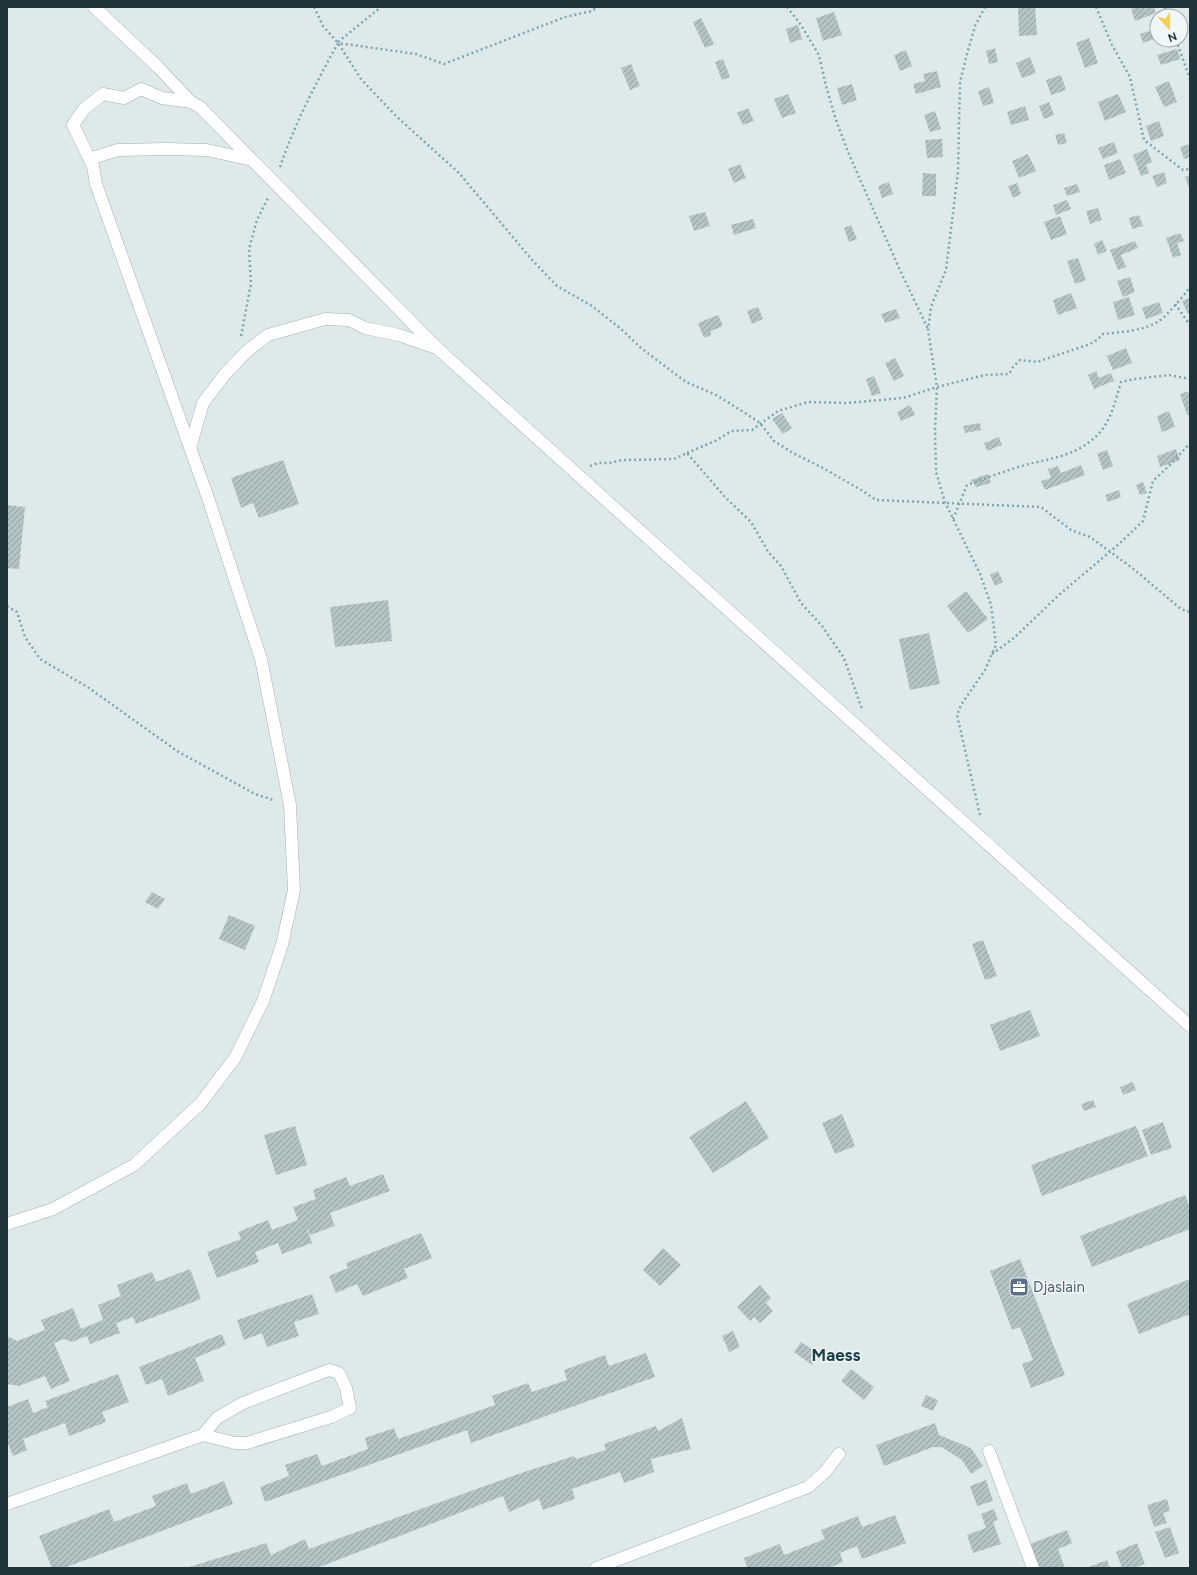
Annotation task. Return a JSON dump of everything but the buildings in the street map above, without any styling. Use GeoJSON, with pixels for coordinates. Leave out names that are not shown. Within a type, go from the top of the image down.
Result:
{"type":"FeatureCollection","features":[{"type":"Feature","properties":{"kind":"street"},"geometry":{"type":"LineString","coordinates":[[94,7],[158,67],[191,102],[200,107],[437,348],[1190,1026]]}},
{"type":"Feature","properties":{"kind":"street"},"geometry":{"type":"LineString","coordinates":[[7,1224],[53,1209],[134,1165],[200,1104],[235,1058],[263,1001],[282,945],[294,890],[290,805],[261,659],[190,448],[96,184],[93,166],[73,125],[84,109],[103,94],[124,98],[141,89],[162,98],[191,102]]}},
{"type":"Feature","properties":{"kind":"street"},"geometry":{"type":"LineString","coordinates":[[89,159],[118,150],[166,149],[207,150],[252,160]]}},
{"type":"Feature","properties":{"kind":"street"},"geometry":{"type":"LineString","coordinates":[[190,448],[203,403],[245,352],[268,335],[325,319],[349,320],[365,328],[399,335],[437,348]]}},
{"type":"Feature","properties":{"kind":"street"},"geometry":{"type":"LineString","coordinates":[[7,1504],[203,1435],[217,1418],[243,1403],[329,1370],[339,1373],[346,1388],[350,1408],[331,1417],[247,1443],[235,1443],[203,1435]]}},
{"type":"Feature","properties":{"kind":"street"},"geometry":{"type":"LineString","coordinates":[[989,1451],[1034,1568]]}},
{"type":"Feature","properties":{"kind":"street"},"geometry":{"type":"LineString","coordinates":[[596,1568],[808,1487],[824,1472],[839,1454]]}},
{"type":"Feature","properties":{"kind":"path"},"geometry":{"type":"LineString","coordinates":[[314,7],[323,26],[338,43],[361,79],[396,116],[459,173],[533,261],[557,286],[592,306],[640,348],[686,382],[716,395],[760,423],[774,440],[793,453],[856,487],[876,500],[915,503],[945,502],[1041,507],[1071,530],[1090,537],[1131,567],[1181,609],[1190,612]]}},
{"type":"Feature","properties":{"kind":"path"},"geometry":{"type":"LineString","coordinates":[[238,360],[242,326],[251,284],[249,249],[257,220],[274,183],[291,135],[312,89],[338,43],[381,7]]}},
{"type":"Feature","properties":{"kind":"path"},"geometry":{"type":"LineString","coordinates":[[338,43],[416,54],[444,64],[565,17],[592,11],[597,7]]}},
{"type":"Feature","properties":{"kind":"path"},"geometry":{"type":"LineString","coordinates":[[788,7],[819,55],[834,114],[848,152],[928,330],[937,387],[935,429],[936,472],[945,502],[980,574],[990,605],[996,644],[985,670],[961,705],[957,715],[987,843]]}},
{"type":"Feature","properties":{"kind":"path"},"geometry":{"type":"LineString","coordinates":[[928,330],[931,307],[946,270],[958,172],[960,82],[966,54],[975,26],[985,7]]}},
{"type":"Feature","properties":{"kind":"path"},"geometry":{"type":"LineString","coordinates":[[1096,7],[1112,45],[1130,77],[1144,140],[1182,170],[1190,169]]}},
{"type":"Feature","properties":{"kind":"path"},"geometry":{"type":"LineString","coordinates":[[1179,48],[1190,79]]}},
{"type":"Feature","properties":{"kind":"path"},"geometry":{"type":"LineString","coordinates":[[598,463],[674,459],[717,440],[731,431],[752,430],[778,411],[808,402],[847,403],[903,398],[937,387],[985,375],[1009,374],[1020,360],[1037,362],[1074,351],[1097,340],[1103,334],[1148,326],[1161,320],[1190,287]]}},
{"type":"Feature","properties":{"kind":"path"},"geometry":{"type":"LineString","coordinates":[[1175,304],[1190,325]]}},
{"type":"Feature","properties":{"kind":"path"},"geometry":{"type":"LineString","coordinates":[[953,520],[967,485],[990,476],[1075,451],[1094,439],[1106,424],[1121,382],[1169,375],[1190,379]]}},
{"type":"Feature","properties":{"kind":"path"},"geometry":{"type":"LineString","coordinates":[[992,654],[1014,638],[1060,594],[1110,552],[1143,521],[1153,481],[1190,443]]}},
{"type":"Feature","properties":{"kind":"path"},"geometry":{"type":"LineString","coordinates":[[687,453],[725,497],[751,522],[770,553],[781,566],[801,603],[822,626],[844,658],[861,704],[866,735]]}},
{"type":"Feature","properties":{"kind":"path"},"geometry":{"type":"LineString","coordinates":[[7,606],[17,612],[25,637],[40,659],[89,688],[177,750],[255,794]]}},
{"type":"Feature","properties":{"kind":"place","name":"Djaslain"},"geometry":{"type":"Point","coordinates":[1019,1287]}},
{"type":"Feature","properties":{"kind":"district","name":"Maess"},"geometry":{"type":"Point","coordinates":[836,1355]}}]}
